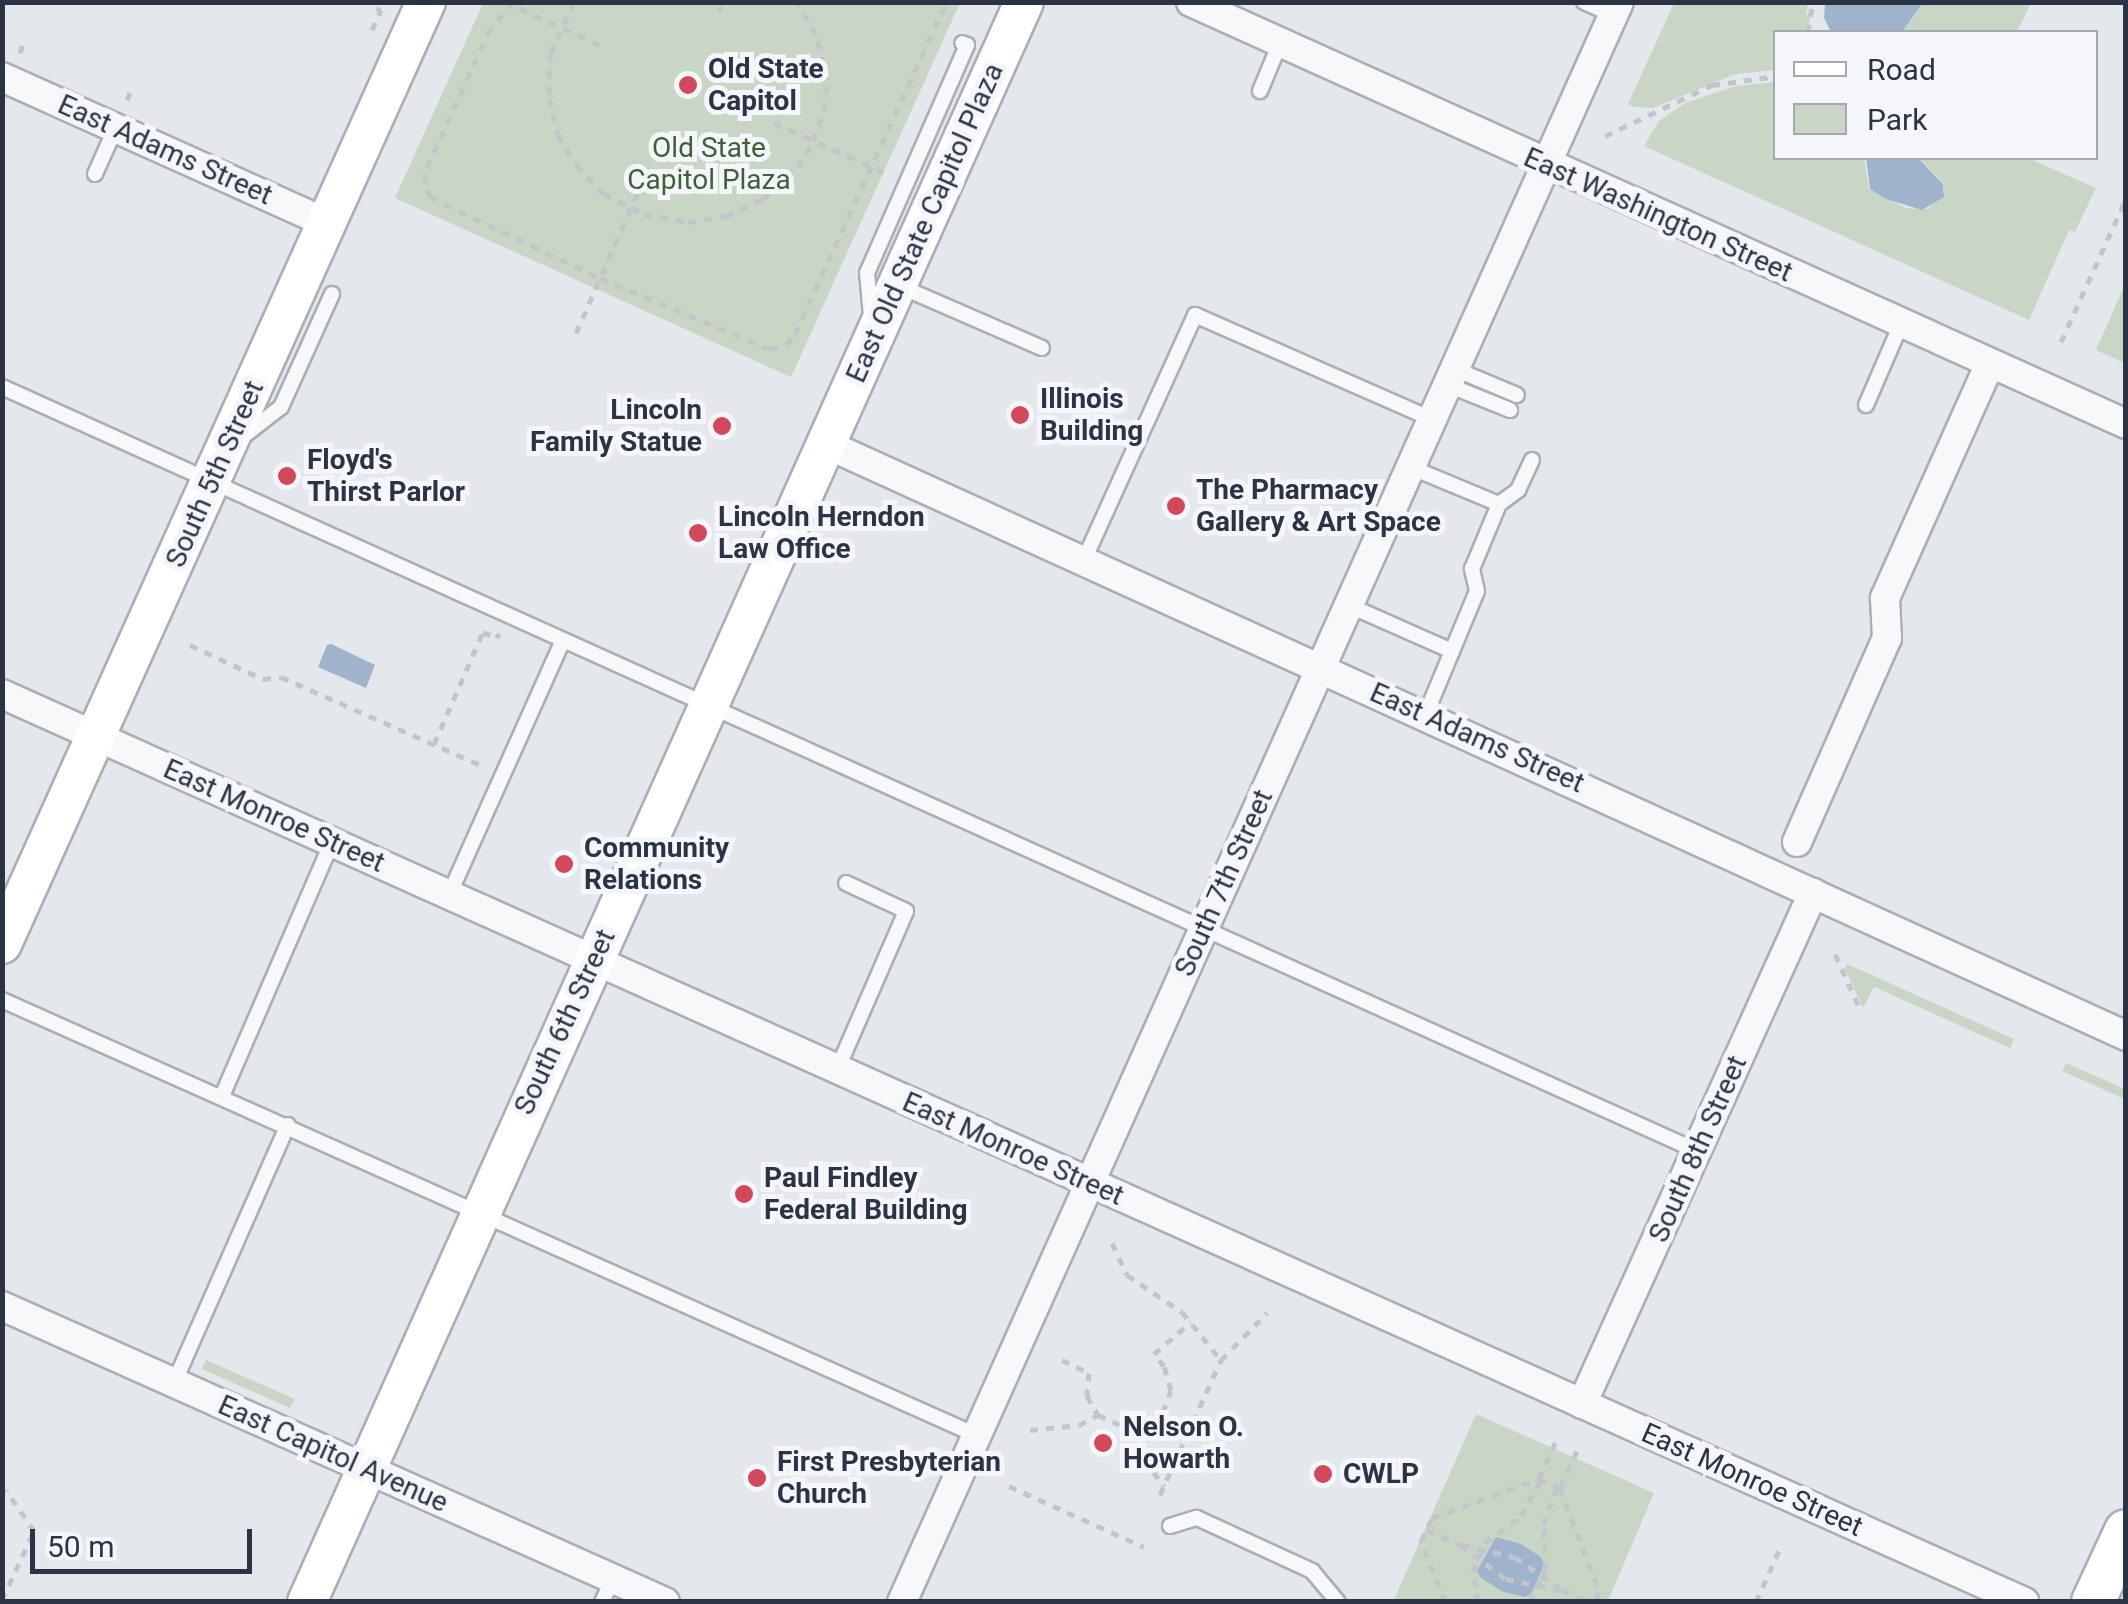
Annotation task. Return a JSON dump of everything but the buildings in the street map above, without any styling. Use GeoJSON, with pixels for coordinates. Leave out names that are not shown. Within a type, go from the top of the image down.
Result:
{"type":"FeatureCollection","features":[{"type":"Feature","properties":{"kind":"main road","name":"South 5th Street"},"geometry":{"type":"LineString","coordinates":[[2,944],[426,2]]}},
{"type":"Feature","properties":{"kind":"main road","name":"East Old State Capitol Plaza"},"geometry":{"type":"LineString","coordinates":[[826,444],[1024,2]]}},
{"type":"Feature","properties":{"kind":"main road","name":"South 6th Street"},"geometry":{"type":"LineString","coordinates":[[306,1602],[826,444]]}},
{"type":"Feature","properties":{"kind":"main road"},"geometry":{"type":"LineString","coordinates":[[2094,1602],[2126,1531]]}},
{"type":"Feature","properties":{"kind":"street","name":"East Washington Street"},"geometry":{"type":"LineString","coordinates":[[1191,2],[2126,424]]}},
{"type":"Feature","properties":{"kind":"street","name":"South 7th Street"},"geometry":{"type":"LineString","coordinates":[[902,1602],[1616,9]]}},
{"type":"Feature","properties":{"kind":"street","name":"East Adams Street"},"geometry":{"type":"LineString","coordinates":[[2,76],[327,224]]}},
{"type":"Feature","properties":{"kind":"street"},"geometry":{"type":"LineString","coordinates":[[1797,842],[1886,638],[1884,598],[1990,363]]}},
{"type":"Feature","properties":{"kind":"street","name":"East Adams Street"},"geometry":{"type":"LineString","coordinates":[[826,444],[2126,1036]]}},
{"type":"Feature","properties":{"kind":"street","name":"East Monroe Street"},"geometry":{"type":"LineString","coordinates":[[2,694],[2024,1602]]}},
{"type":"Feature","properties":{"kind":"street","name":"South 8th Street"},"geometry":{"type":"LineString","coordinates":[[1582,1404],[1813,893]]}},
{"type":"Feature","properties":{"kind":"street","name":"East Capitol Avenue"},"geometry":{"type":"LineString","coordinates":[[2,1306],[366,1469],[608,1590],[664,1602]]}},
{"type":"Feature","properties":{"kind":"lane"},"geometry":{"type":"LineString","coordinates":[[1584,2],[1616,9]]}},
{"type":"Feature","properties":{"kind":"lane"},"geometry":{"type":"LineString","coordinates":[[874,337],[867,273],[967,45],[962,43]]}},
{"type":"Feature","properties":{"kind":"lane"},"geometry":{"type":"LineString","coordinates":[[1260,91],[1280,44]]}},
{"type":"Feature","properties":{"kind":"lane"},"geometry":{"type":"LineString","coordinates":[[95,174],[116,128]]}},
{"type":"Feature","properties":{"kind":"lane"},"geometry":{"type":"LineString","coordinates":[[897,285],[1042,348]]}},
{"type":"Feature","properties":{"kind":"lane"},"geometry":{"type":"LineString","coordinates":[[219,466],[281,407],[332,294]]}},
{"type":"Feature","properties":{"kind":"lane"},"geometry":{"type":"LineString","coordinates":[[1084,560],[1195,315],[1432,419]]}},
{"type":"Feature","properties":{"kind":"lane"},"geometry":{"type":"LineString","coordinates":[[1866,405],[1901,324]]}},
{"type":"Feature","properties":{"kind":"lane"},"geometry":{"type":"LineString","coordinates":[[1451,377],[1517,395]]}},
{"type":"Feature","properties":{"kind":"lane"},"geometry":{"type":"LineString","coordinates":[[1451,377],[1510,410]]}},
{"type":"Feature","properties":{"kind":"lane"},"geometry":{"type":"LineString","coordinates":[[2,387],[219,466],[563,640],[1697,1151]]}},
{"type":"Feature","properties":{"kind":"lane"},"geometry":{"type":"LineString","coordinates":[[1425,716],[1477,591],[1472,569],[1499,504],[1518,490],[1532,460]]}},
{"type":"Feature","properties":{"kind":"lane"},"geometry":{"type":"LineString","coordinates":[[1410,468],[1499,504]]}},
{"type":"Feature","properties":{"kind":"lane"},"geometry":{"type":"LineString","coordinates":[[1348,605],[1452,651]]}},
{"type":"Feature","properties":{"kind":"lane"},"geometry":{"type":"LineString","coordinates":[[449,896],[563,640]]}},
{"type":"Feature","properties":{"kind":"lane"},"geometry":{"type":"LineString","coordinates":[[222,1096],[332,842]]}},
{"type":"Feature","properties":{"kind":"lane"},"geometry":{"type":"LineString","coordinates":[[837,1070],[906,911],[846,884]]}},
{"type":"Feature","properties":{"kind":"lane"},"geometry":{"type":"LineString","coordinates":[[2,1000],[976,1436]]}},
{"type":"Feature","properties":{"kind":"lane"},"geometry":{"type":"LineString","coordinates":[[174,1383],[288,1125]]}},
{"type":"Feature","properties":{"kind":"lane"},"geometry":{"type":"LineString","coordinates":[[1170,1526],[1197,1518],[1312,1571],[1338,1602]]}},
{"type":"Feature","properties":{"kind":"path"},"geometry":{"type":"LineString","coordinates":[[574,2],[560,27],[548,73],[558,135],[592,183],[631,208],[688,222],[745,209],[778,188],[813,141],[824,110],[827,80],[816,34],[797,2]]}},
{"type":"Feature","properties":{"kind":"path"},"geometry":{"type":"LineString","coordinates":[[719,12],[724,2]]}},
{"type":"Feature","properties":{"kind":"path"},"geometry":{"type":"LineString","coordinates":[[600,45],[510,3],[490,29],[424,174],[427,190],[436,204],[762,348],[787,344],[946,2]]}},
{"type":"Feature","properties":{"kind":"path"},"geometry":{"type":"LineString","coordinates":[[1808,30],[1813,2]]}},
{"type":"Feature","properties":{"kind":"path"},"geometry":{"type":"LineString","coordinates":[[372,30],[381,10],[376,8]]}},
{"type":"Feature","properties":{"kind":"path"},"geometry":{"type":"LineString","coordinates":[[20,53],[24,42]]}},
{"type":"Feature","properties":{"kind":"path"},"geometry":{"type":"LineString","coordinates":[[1605,136],[1712,86],[1773,76]]}},
{"type":"Feature","properties":{"kind":"path"},"geometry":{"type":"LineString","coordinates":[[127,100],[132,90]]}},
{"type":"Feature","properties":{"kind":"path"},"geometry":{"type":"LineString","coordinates":[[774,124],[893,177]]}},
{"type":"Feature","properties":{"kind":"path"},"geometry":{"type":"LineString","coordinates":[[576,333],[648,169]]}},
{"type":"Feature","properties":{"kind":"path"},"geometry":{"type":"LineString","coordinates":[[2061,342],[2125,201]]}},
{"type":"Feature","properties":{"kind":"path"},"geometry":{"type":"LineString","coordinates":[[434,744],[483,632],[496,638],[507,614]]}},
{"type":"Feature","properties":{"kind":"path"},"geometry":{"type":"LineString","coordinates":[[190,646],[263,679],[281,677],[503,775]]}},
{"type":"Feature","properties":{"kind":"path"},"geometry":{"type":"LineString","coordinates":[[1834,954],[1860,1009]]}},
{"type":"Feature","properties":{"kind":"path"},"geometry":{"type":"LineString","coordinates":[[1112,1243],[1126,1275],[1166,1298],[1221,1360]]}},
{"type":"Feature","properties":{"kind":"path"},"geometry":{"type":"LineString","coordinates":[[1160,1495],[1221,1360],[1267,1313]]}},
{"type":"Feature","properties":{"kind":"path"},"geometry":{"type":"LineString","coordinates":[[1132,1430],[1156,1421],[1163,1412],[1170,1390],[1164,1366],[1154,1354],[1191,1322]]}},
{"type":"Feature","properties":{"kind":"path"},"geometry":{"type":"LineString","coordinates":[[1062,1360],[1089,1372],[1087,1396],[1098,1415],[1132,1430],[1144,1459],[1164,1487]]}},
{"type":"Feature","properties":{"kind":"path"},"geometry":{"type":"LineString","coordinates":[[1030,1430],[1079,1426],[1098,1415]]}},
{"type":"Feature","properties":{"kind":"path"},"geometry":{"type":"LineString","coordinates":[[1478,1602],[1473,1572],[1485,1543],[1526,1510],[1556,1441]]}},
{"type":"Feature","properties":{"kind":"path"},"geometry":{"type":"LineString","coordinates":[[1530,1602],[1546,1569],[1543,1525],[1577,1451]]}},
{"type":"Feature","properties":{"kind":"path"},"geometry":{"type":"LineString","coordinates":[[1445,1602],[1422,1542],[1432,1518],[1540,1480],[1558,1488],[1599,1592],[1592,1602],[1562,1590],[1506,1579],[1460,1544]]}},
{"type":"Feature","properties":{"kind":"path"},"geometry":{"type":"LineString","coordinates":[[1009,1486],[1144,1547]]}},
{"type":"Feature","properties":{"kind":"path"},"geometry":{"type":"LineString","coordinates":[[2,1600],[34,1530],[6,1490]]}},
{"type":"Feature","properties":{"kind":"path"},"geometry":{"type":"LineString","coordinates":[[1427,1530],[1460,1544],[1516,1557],[1562,1590]]}},
{"type":"Feature","properties":{"kind":"path"},"geometry":{"type":"LineString","coordinates":[[1756,1602],[1782,1544]]}},
{"type":"Feature","properties":{"kind":"green space"},"geometry":{"type":"Polygon","coordinates":[[[1924,2],[2031,2],[2018,30],[1903,30],[1924,2]]]}},
{"type":"Feature","properties":{"kind":"green space","name":"Old State Capitol Plaza"},"geometry":{"type":"Polygon","coordinates":[[[483,3],[960,3],[791,377],[395,198],[483,3]]]}},
{"type":"Feature","properties":{"kind":"green space"},"geometry":{"type":"Polygon","coordinates":[[[1674,3],[1808,3],[1806,14],[1811,15],[1807,30],[1773,30],[1773,70],[1735,74],[1653,108],[1628,104],[1674,3]]]}},
{"type":"Feature","properties":{"kind":"green space"},"geometry":{"type":"Polygon","coordinates":[[[1773,82],[1773,160],[1864,160],[1869,189],[1906,208],[1927,209],[1945,193],[1943,183],[1921,160],[2033,160],[2096,188],[2075,232],[2069,230],[2029,320],[1644,146],[1659,121],[1685,103],[1736,86],[1773,82]]]}},
{"type":"Feature","properties":{"kind":"green space"},"geometry":{"type":"Polygon","coordinates":[[[2125,284],[2125,363],[2096,350],[2125,284]]]}},
{"type":"Feature","properties":{"kind":"green space"},"geometry":{"type":"Polygon","coordinates":[[[1847,964],[2014,1039],[2010,1048],[1874,987],[1863,1008],[1845,969],[1847,964]]]}},
{"type":"Feature","properties":{"kind":"green space"},"geometry":{"type":"Polygon","coordinates":[[[2066,1063],[2125,1089],[2125,1099],[2062,1071],[2066,1063]]]}},
{"type":"Feature","properties":{"kind":"green space"},"geometry":{"type":"Polygon","coordinates":[[[206,1360],[295,1399],[290,1408],[202,1369],[206,1360]]]}},
{"type":"Feature","properties":{"kind":"green space"},"geometry":{"type":"Polygon","coordinates":[[[1476,1414],[1654,1493],[1608,1601],[1393,1602],[1476,1414]]]}},
{"type":"Feature","properties":{"kind":"water"},"geometry":{"type":"Polygon","coordinates":[[[1825,2],[1923,3],[1903,30],[1830,30],[1824,18],[1825,2]]]}},
{"type":"Feature","properties":{"kind":"water"},"geometry":{"type":"Polygon","coordinates":[[[1866,160],[1920,160],[1943,184],[1944,197],[1922,210],[1886,199],[1870,189],[1866,160]]]}},
{"type":"Feature","properties":{"kind":"water"},"geometry":{"type":"Polygon","coordinates":[[[331,644],[375,665],[366,688],[318,667],[331,644]]]}},
{"type":"Feature","properties":{"kind":"water"},"geometry":{"type":"Polygon","coordinates":[[[1496,1537],[1521,1544],[1541,1557],[1544,1565],[1531,1594],[1524,1597],[1501,1591],[1480,1577],[1477,1571],[1496,1537]]]}},
{"type":"Feature","properties":{"kind":"place","name":"Old State Capitol"},"geometry":{"type":"Point","coordinates":[688,85]}},
{"type":"Feature","properties":{"kind":"place","name":"Illinois Building"},"geometry":{"type":"Point","coordinates":[1020,415]}},
{"type":"Feature","properties":{"kind":"place","name":"Lincoln Family Statue"},"geometry":{"type":"Point","coordinates":[722,426]}},
{"type":"Feature","properties":{"kind":"place","name":"Floyd's Thirst Parlor"},"geometry":{"type":"Point","coordinates":[287,476]}},
{"type":"Feature","properties":{"kind":"place","name":"The Pharmacy Gallery & Art Space"},"geometry":{"type":"Point","coordinates":[1176,506]}},
{"type":"Feature","properties":{"kind":"place","name":"Lincoln Herndon Law Office"},"geometry":{"type":"Point","coordinates":[698,533]}},
{"type":"Feature","properties":{"kind":"place","name":"Community Relations"},"geometry":{"type":"Point","coordinates":[564,864]}},
{"type":"Feature","properties":{"kind":"place","name":"Paul Findley Federal Building"},"geometry":{"type":"Point","coordinates":[744,1194]}},
{"type":"Feature","properties":{"kind":"place","name":"Nelson O. Howarth"},"geometry":{"type":"Point","coordinates":[1103,1443]}},
{"type":"Feature","properties":{"kind":"place","name":"CWLP"},"geometry":{"type":"Point","coordinates":[1323,1474]}},
{"type":"Feature","properties":{"kind":"place","name":"First Presbyterian Church"},"geometry":{"type":"Point","coordinates":[757,1478]}}]}
